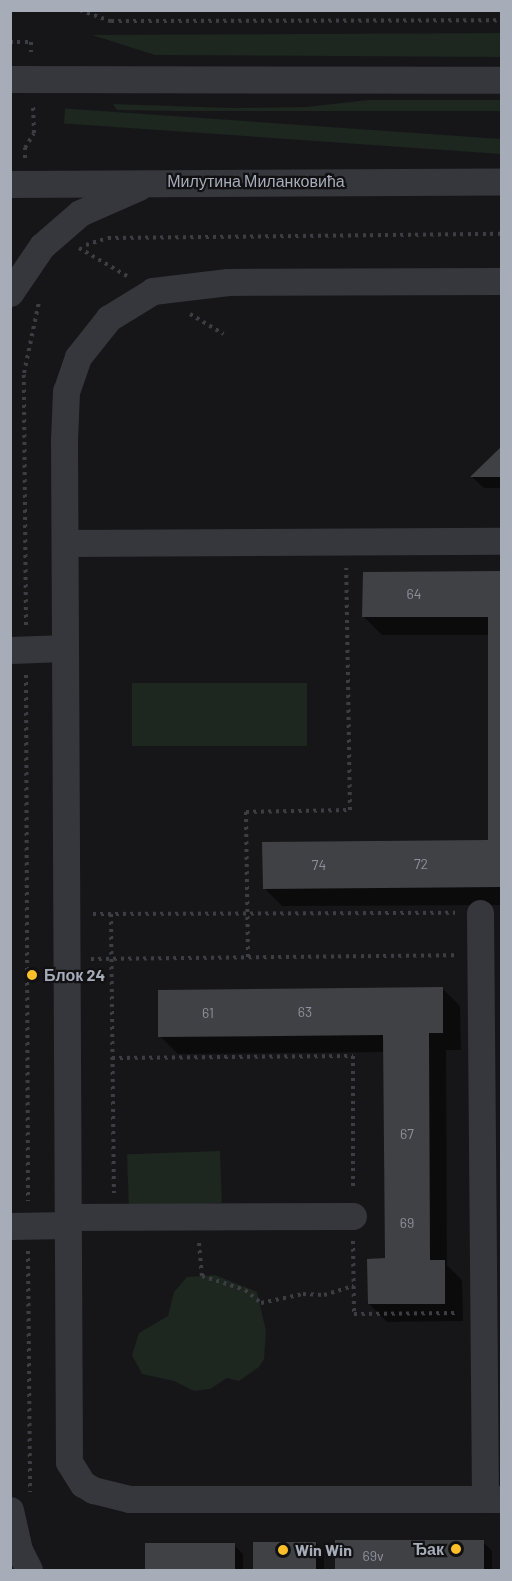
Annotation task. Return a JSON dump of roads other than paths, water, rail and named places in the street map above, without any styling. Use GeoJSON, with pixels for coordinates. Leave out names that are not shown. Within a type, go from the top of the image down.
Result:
{"type":"FeatureCollection","features":[{"type":"Feature","properties":{"kind":"street"},"geometry":{"type":"LineString","coordinates":[[21,79],[501,80]]}},
{"type":"Feature","properties":{"kind":"street"},"geometry":{"type":"LineString","coordinates":[[10,293],[42,246],[80,213],[157,181]]}},
{"type":"Feature","properties":{"kind":"street","name":"Милутина Миланковића"},"geometry":{"type":"LineString","coordinates":[[18,184],[157,181],[501,181]]}},
{"type":"Feature","properties":{"kind":"street"},"geometry":{"type":"LineString","coordinates":[[480,913],[480,1313],[493,1499],[172,1501],[129,1499],[93,1490],[74,1473],[67,1448],[65,543],[66,391],[70,374],[96,331],[137,299],[170,286],[228,282],[501,280]]}},
{"type":"Feature","properties":{"kind":"street"},"geometry":{"type":"LineString","coordinates":[[65,543],[501,541]]}},
{"type":"Feature","properties":{"kind":"street"},"geometry":{"type":"LineString","coordinates":[[18,649],[65,648]]}},
{"type":"Feature","properties":{"kind":"street"},"geometry":{"type":"LineString","coordinates":[[19,1226],[114,1216],[353,1216]]}},
{"type":"Feature","properties":{"kind":"street"},"geometry":{"type":"LineString","coordinates":[[20,1504],[19,1550],[29,1570]]}},
{"type":"Feature","properties":{"kind":"place","name":"Блок 24"},"geometry":{"type":"Point","coordinates":[32,975]}},
{"type":"Feature","properties":{"kind":"place","name":"Ђак"},"geometry":{"type":"Point","coordinates":[456,1549]}},
{"type":"Feature","properties":{"kind":"place","name":"Win Win"},"geometry":{"type":"Point","coordinates":[283,1550]}}]}
